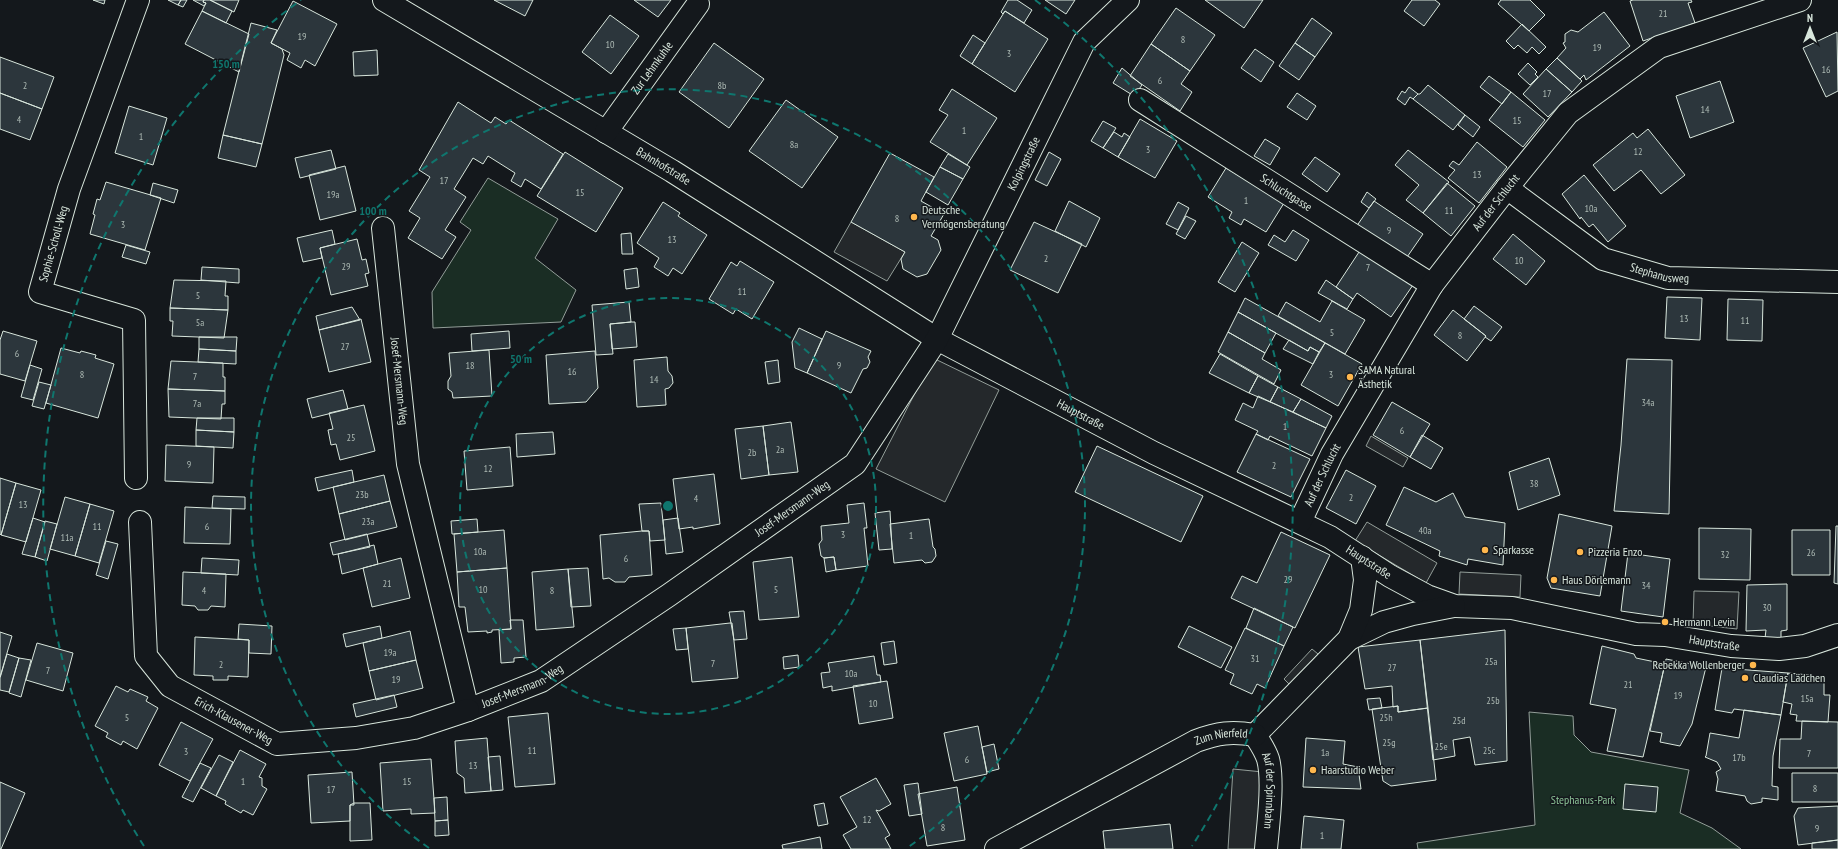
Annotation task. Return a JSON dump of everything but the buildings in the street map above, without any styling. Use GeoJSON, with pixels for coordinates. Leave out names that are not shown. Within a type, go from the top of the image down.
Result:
{"type":"FeatureCollection","features":[{"type":"Feature","properties":{"kind":"street","name":"Sophie-Scholl-Weg"},"geometry":{"type":"LineString","coordinates":[[136,478],[134,320],[40,292],[69,189],[138,0]]}},
{"type":"Feature","properties":{"kind":"street","name":"Bahnhofstraße"},"geometry":{"type":"LineString","coordinates":[[384,0],[606,132],[937,339]]}},
{"type":"Feature","properties":{"kind":"street","name":"Kolpingstraße"},"geometry":{"type":"LineString","coordinates":[[937,339],[1084,42],[1128,0]]}},
{"type":"Feature","properties":{"kind":"street","name":"Auf der Schlucht"},"geometry":{"type":"LineString","coordinates":[[1300,522],[1332,454],[1432,285],[1507,188],[1568,114],[1659,47],[1800,0]]}},
{"type":"Feature","properties":{"kind":"street","name":"Zur Lehmkuhle"},"geometry":{"type":"LineString","coordinates":[[606,132],[698,4]]}},
{"type":"Feature","properties":{"kind":"street","name":"Schluchtgasse"},"geometry":{"type":"LineString","coordinates":[[1140,100],[1432,285]]}},
{"type":"Feature","properties":{"kind":"street","name":"Stephanusweg"},"geometry":{"type":"LineString","coordinates":[[1507,188],[1603,259],[1668,278],[1838,282]]}},
{"type":"Feature","properties":{"kind":"street","name":"Josef-Mersmann-Weg"},"geometry":{"type":"LineString","coordinates":[[383,228],[408,464],[468,710],[541,681],[855,464],[937,339]]}},
{"type":"Feature","properties":{"kind":"street","name":"Hauptstraße"},"geometry":{"type":"LineString","coordinates":[[937,339],[1154,453],[1300,522],[1362,557],[1390,576],[1427,596],[1455,606],[1512,608],[1636,634],[1665,635],[1731,646],[1779,649],[1804,646],[1838,635]]}},
{"type":"Feature","properties":{"kind":"street","name":"Erich-Klausener-Weg"},"geometry":{"type":"LineString","coordinates":[[140,522],[146,656],[170,686],[277,744],[356,738],[399,731],[414,728],[468,710]]}},
{"type":"Feature","properties":{"kind":"street","name":"Zum Nierfeld"},"geometry":{"type":"LineString","coordinates":[[996,849],[1196,741],[1215,734],[1235,732],[1255,735],[1349,639],[1361,610],[1365,580],[1362,557]]}},
{"type":"Feature","properties":{"kind":"street"},"geometry":{"type":"LineString","coordinates":[[1349,639],[1384,622],[1413,614],[1455,606]]}},
{"type":"Feature","properties":{"kind":"street","name":"Auf der Spinnbahn"},"geometry":{"type":"LineString","coordinates":[[1255,735],[1263,747],[1269,761],[1270,792],[1266,849]]}},
{"type":"Feature","properties":{"kind":"green space"},"geometry":{"type":"Polygon","coordinates":[[[488,178],[558,219],[535,258],[576,290],[561,322],[433,328],[432,292],[471,230],[460,222],[488,178]]]}},
{"type":"Feature","properties":{"kind":"green space","name":"Stephanus-Park"},"geometry":{"type":"Polygon","coordinates":[[[1529,712],[1573,716],[1574,735],[1591,752],[1689,770],[1680,813],[1712,828],[1741,849],[1418,849],[1417,843],[1535,825],[1529,712]]]}},
{"type":"Feature","properties":{"kind":"shaded area"},"geometry":{"type":"Polygon","coordinates":[[[851,222],[905,252],[887,281],[834,252],[851,222]]]}},
{"type":"Feature","properties":{"kind":"shaded area"},"geometry":{"type":"Polygon","coordinates":[[[933,358],[999,390],[945,502],[876,469],[933,358]]]}},
{"type":"Feature","properties":{"kind":"shaded area"},"geometry":{"type":"Polygon","coordinates":[[[1371,436],[1408,458],[1403,467],[1366,446],[1371,436]]]}},
{"type":"Feature","properties":{"kind":"shaded area"},"geometry":{"type":"Polygon","coordinates":[[[1367,522],[1437,563],[1426,583],[1355,541],[1367,522]]]}},
{"type":"Feature","properties":{"kind":"shaded area"},"geometry":{"type":"Polygon","coordinates":[[[1460,572],[1521,575],[1520,597],[1459,594],[1460,572]]]}},
{"type":"Feature","properties":{"kind":"shaded area"},"geometry":{"type":"Polygon","coordinates":[[[1694,591],[1739,592],[1737,629],[1693,624],[1694,591]]]}},
{"type":"Feature","properties":{"kind":"shaded area"},"geometry":{"type":"Polygon","coordinates":[[[1312,649],[1318,654],[1290,685],[1284,679],[1312,649]]]}},
{"type":"Feature","properties":{"kind":"shaded area"},"geometry":{"type":"Polygon","coordinates":[[[1233,769],[1263,772],[1258,849],[1228,849],[1233,769]]]}},
{"type":"Feature","properties":{"kind":"place","name":"Deutsche Vermögensberatung"},"geometry":{"type":"Point","coordinates":[914,217]}},
{"type":"Feature","properties":{"kind":"place","name":"SAMA Natural Ästhetik"},"geometry":{"type":"Point","coordinates":[1350,377]}},
{"type":"Feature","properties":{"kind":"place","name":"Sparkasse"},"geometry":{"type":"Point","coordinates":[1485,550]}},
{"type":"Feature","properties":{"kind":"place","name":"Pizzeria Enzo"},"geometry":{"type":"Point","coordinates":[1580,552]}},
{"type":"Feature","properties":{"kind":"place","name":"Haus Dörlemann"},"geometry":{"type":"Point","coordinates":[1554,580]}},
{"type":"Feature","properties":{"kind":"place","name":"Hermann Levin"},"geometry":{"type":"Point","coordinates":[1665,622]}},
{"type":"Feature","properties":{"kind":"place","name":"Rebekka Wollenberger"},"geometry":{"type":"Point","coordinates":[1753,665]}},
{"type":"Feature","properties":{"kind":"place","name":"Claudias Lädchen"},"geometry":{"type":"Point","coordinates":[1745,678]}},
{"type":"Feature","properties":{"kind":"place","name":"Haarstudio Weber"},"geometry":{"type":"Point","coordinates":[1313,770]}}]}
